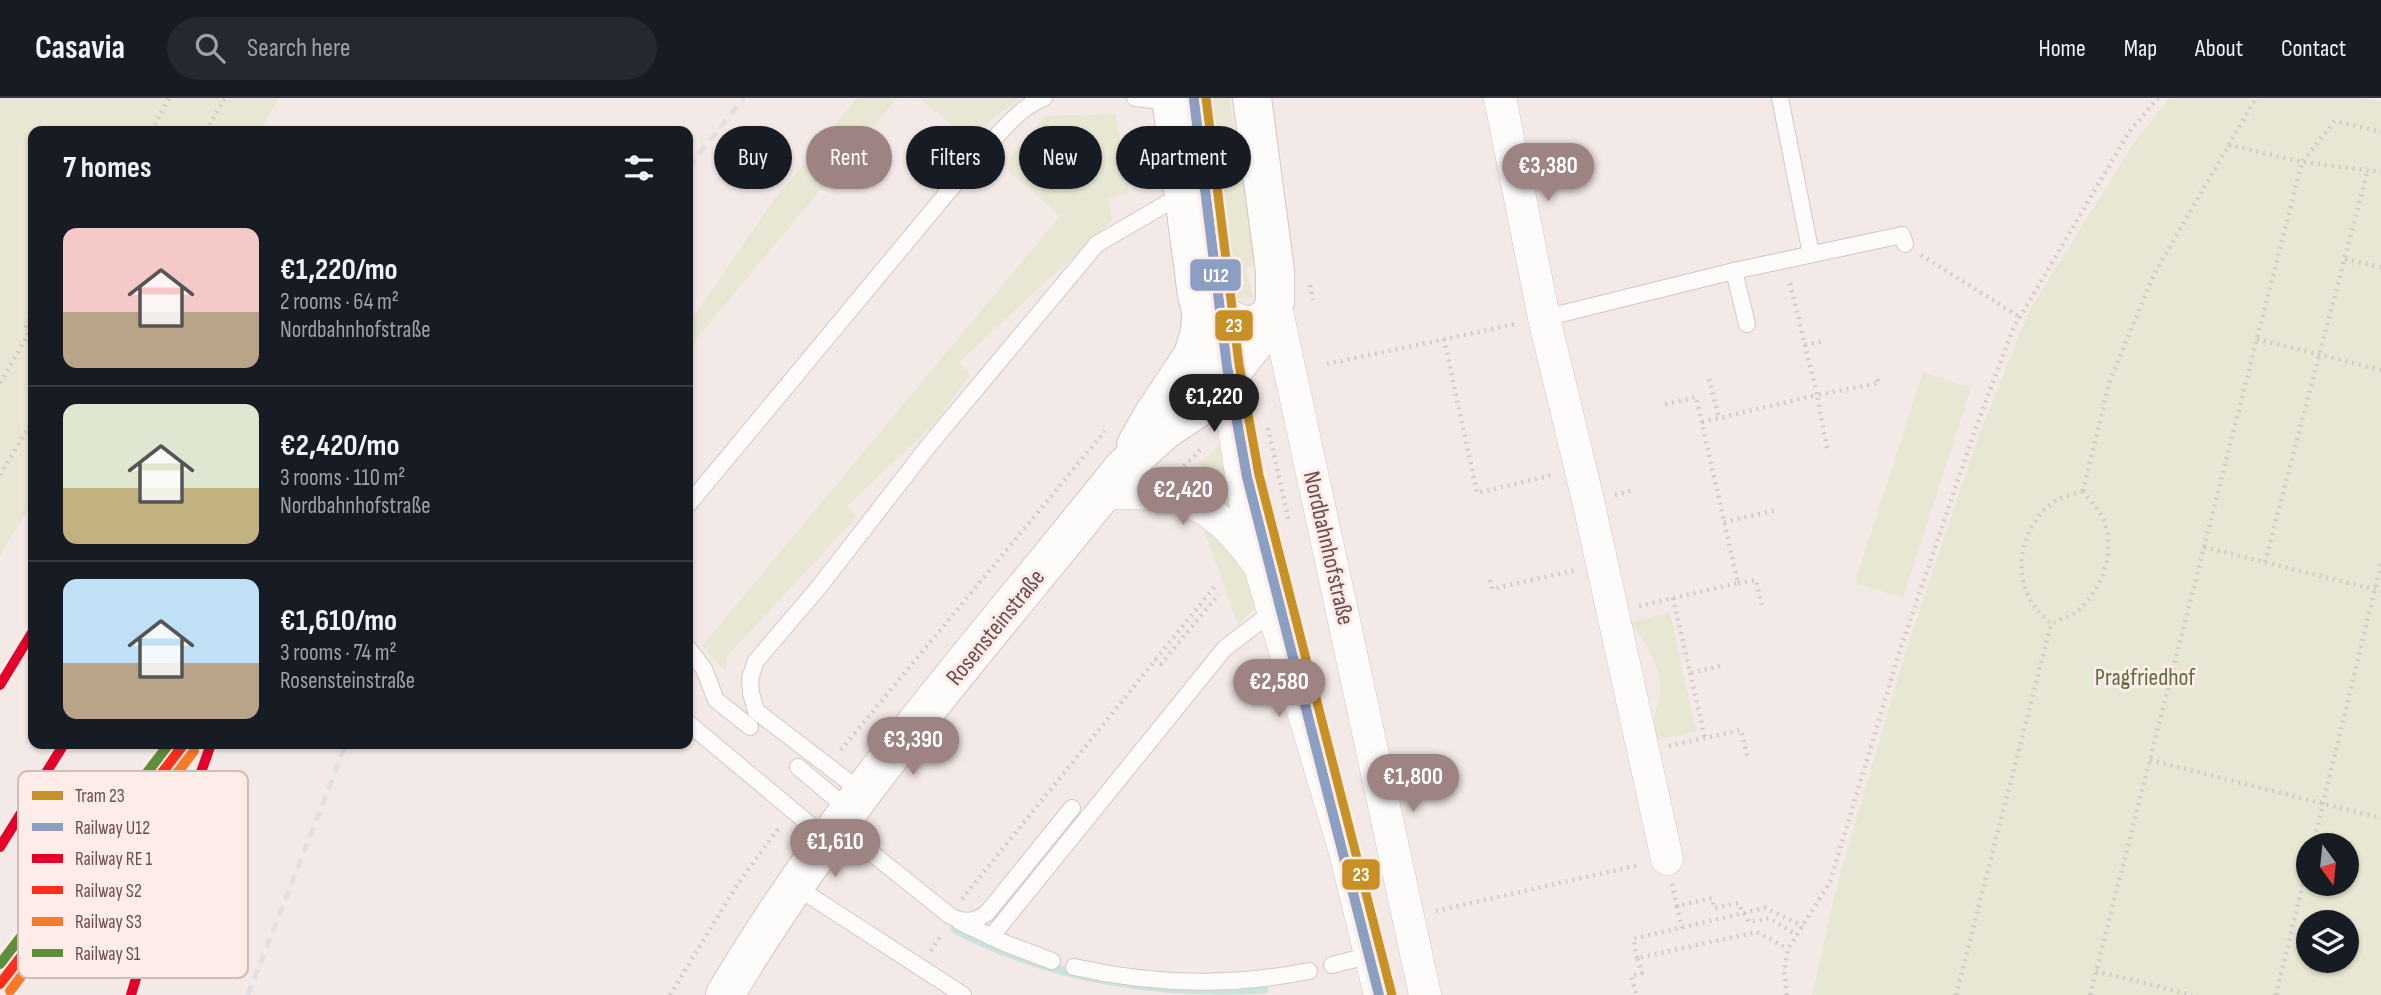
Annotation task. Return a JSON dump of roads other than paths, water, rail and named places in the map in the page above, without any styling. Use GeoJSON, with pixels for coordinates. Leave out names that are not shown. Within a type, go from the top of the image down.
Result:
{"type":"FeatureCollection","features":[{"type":"Feature","properties":{"kind":"street","name":"Nordbahnhofstraße"},"geometry":{"type":"LineString","coordinates":[[1252,98],[1272,249],[1275,302],[1425,995]]}},
{"type":"Feature","properties":{"kind":"street"},"geometry":{"type":"LineString","coordinates":[[1500,98],[1544,318],[1667,859]]}},
{"type":"Feature","properties":{"kind":"street"},"geometry":{"type":"LineString","coordinates":[[1159,99],[1184,193],[1201,308],[1220,387],[1233,421],[1246,506],[1260,567],[1341,840],[1380,995]]}},
{"type":"Feature","properties":{"kind":"street","name":"Rosensteinstraße"},"geometry":{"type":"LineString","coordinates":[[725,995],[843,816],[1114,481],[1166,430],[1201,406],[1220,387],[1266,328],[1275,302]]}},
{"type":"Feature","properties":{"kind":"street","name":"Rosensteinstraße"},"geometry":{"type":"LineString","coordinates":[[1114,481],[1193,355],[1200,331],[1201,308]]}},
{"type":"Feature","properties":{"kind":"street"},"geometry":{"type":"LineString","coordinates":[[1114,481],[1192,502],[1219,518],[1236,535],[1260,567]]}},
{"type":"Feature","properties":{"kind":"lane"},"geometry":{"type":"LineString","coordinates":[[693,499],[982,151],[1027,107],[1044,98]]}},
{"type":"Feature","properties":{"kind":"lane"},"geometry":{"type":"LineString","coordinates":[[1780,98],[1811,254]]}},
{"type":"Feature","properties":{"kind":"lane"},"geometry":{"type":"LineString","coordinates":[[1159,99],[1191,139],[1207,269],[1219,298],[1232,310],[1249,315],[1275,302]]}},
{"type":"Feature","properties":{"kind":"lane"},"geometry":{"type":"LineString","coordinates":[[843,816],[828,767],[756,711],[750,678],[756,661],[819,587],[930,444],[1097,244],[1184,193]]}},
{"type":"Feature","properties":{"kind":"lane"},"geometry":{"type":"LineString","coordinates":[[1544,318],[1734,271],[1902,234],[1905,244]]}},
{"type":"Feature","properties":{"kind":"lane"},"geometry":{"type":"LineString","coordinates":[[1734,271],[1747,324]]}},
{"type":"Feature","properties":{"kind":"lane"},"geometry":{"type":"LineString","coordinates":[[991,937],[1225,648],[1274,611]]}},
{"type":"Feature","properties":{"kind":"lane"},"geometry":{"type":"LineString","coordinates":[[693,655],[704,669],[710,700],[750,727]]}},
{"type":"Feature","properties":{"kind":"lane"},"geometry":{"type":"LineString","coordinates":[[693,727],[792,810],[843,816]]}},
{"type":"Feature","properties":{"kind":"lane"},"geometry":{"type":"LineString","coordinates":[[798,767],[843,816],[953,918],[991,937],[1052,961]]}},
{"type":"Feature","properties":{"kind":"lane"},"geometry":{"type":"LineString","coordinates":[[953,918],[974,921],[987,913],[1072,808]]}},
{"type":"Feature","properties":{"kind":"lane"},"geometry":{"type":"LineString","coordinates":[[795,886],[963,995]]}},
{"type":"Feature","properties":{"kind":"lane"},"geometry":{"type":"LineString","coordinates":[[1332,965],[1371,956]]}},
{"type":"Feature","properties":{"kind":"lane"},"geometry":{"type":"LineString","coordinates":[[1074,967],[1116,976],[1184,984],[1247,981],[1309,971]]}},
{"type":"Feature","properties":{"kind":"waterway"},"geometry":{"type":"LineString","coordinates":[[955,929],[1029,961],[1105,980],[1184,989],[1264,989]]}},
{"type":"Feature","properties":{"kind":"railway"},"geometry":{"type":"LineString","coordinates":[[693,161],[744,98]]}},
{"type":"Feature","properties":{"kind":"railway"},"geometry":{"type":"LineString","coordinates":[[248,995],[344,749]]}},
{"type":"Feature","properties":{"kind":"tram line","name":"23"},"geometry":{"type":"LineString","coordinates":[[1206,98],[1239,364],[1259,475],[1392,995]]}},
{"type":"Feature","properties":{"kind":"rail line","name":"U12"},"geometry":{"type":"LineString","coordinates":[[1194,100],[1227,366],[1247,477],[1379,995]]}},
{"type":"Feature","properties":{"kind":"rail line","name":"S1"},"geometry":{"type":"LineString","coordinates":[[148,771],[165,749]]}},
{"type":"Feature","properties":{"kind":"rail line","name":"S2"},"geometry":{"type":"LineString","coordinates":[[163,771],[180,749]]}},
{"type":"Feature","properties":{"kind":"rail line","name":"S3"},"geometry":{"type":"LineString","coordinates":[[179,771],[194,751]]}},
{"type":"Feature","properties":{"kind":"rail line","name":"S1"},"geometry":{"type":"LineString","coordinates":[[0,964],[18,941]]}},
{"type":"Feature","properties":{"kind":"rail line","name":"S2"},"geometry":{"type":"LineString","coordinates":[[0,984],[18,961]]}},
{"type":"Feature","properties":{"kind":"rail line","name":"S3"},"geometry":{"type":"LineString","coordinates":[[10,991],[20,978]]}},
{"type":"Feature","properties":{"kind":"park label","name":"Pragfriedhof"},"geometry":{"type":"Point","coordinates":[2145,677]}}]}
